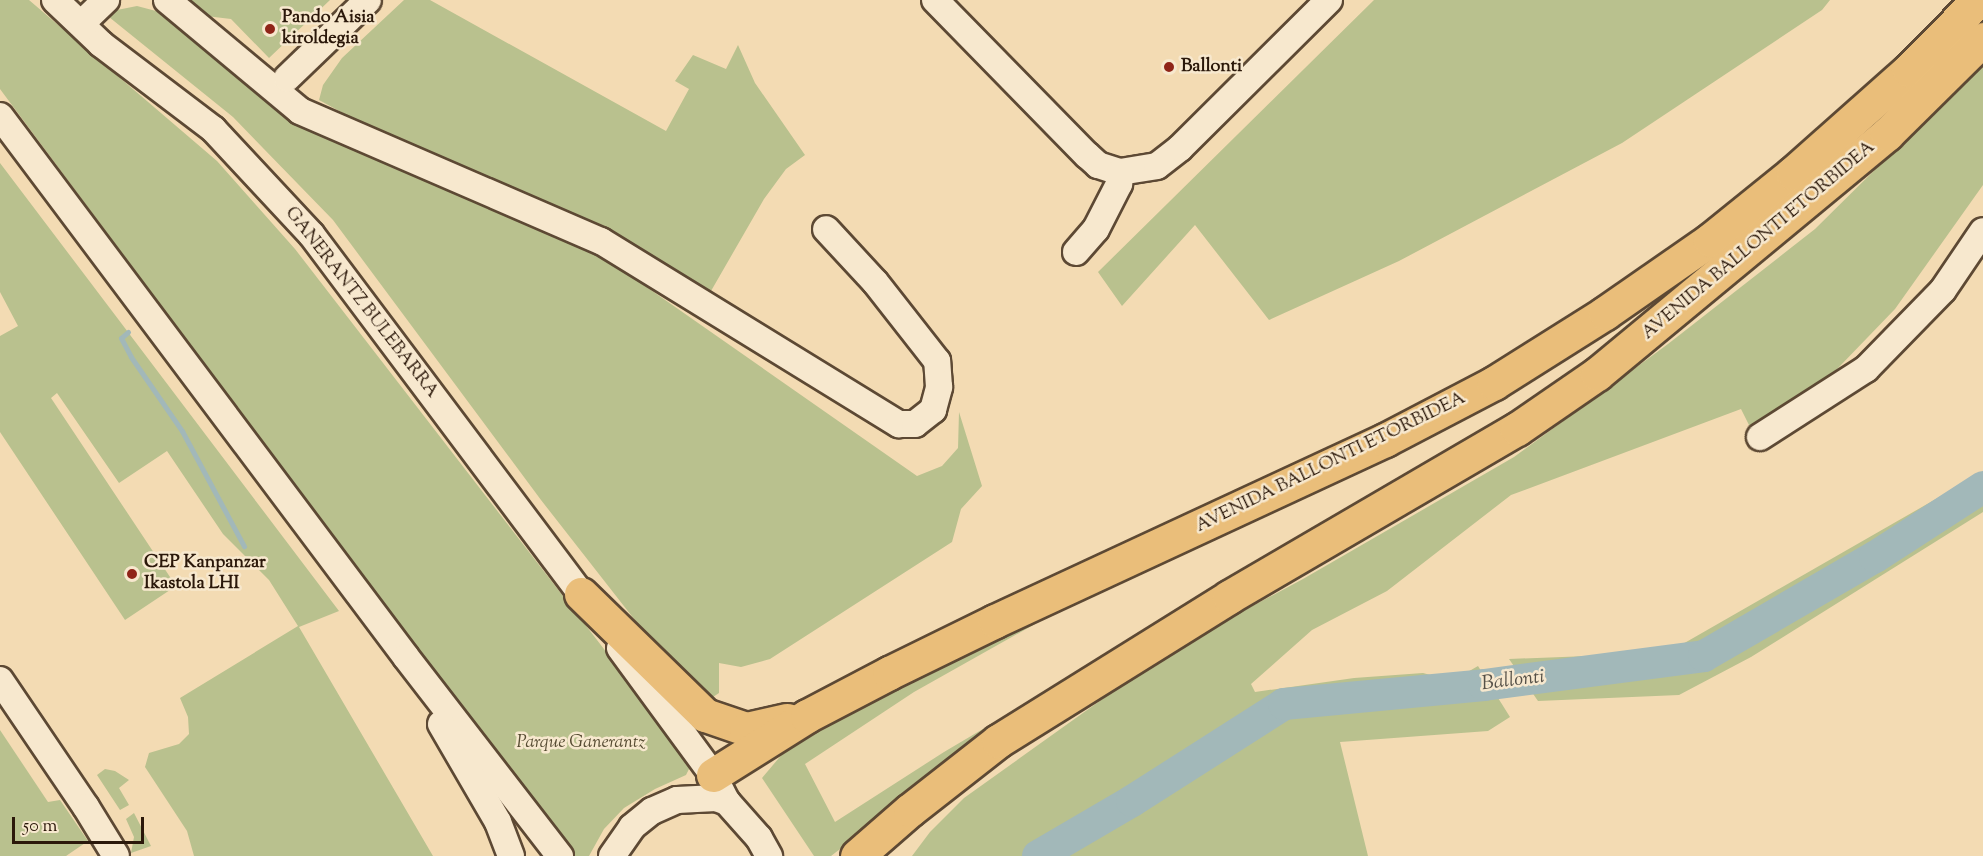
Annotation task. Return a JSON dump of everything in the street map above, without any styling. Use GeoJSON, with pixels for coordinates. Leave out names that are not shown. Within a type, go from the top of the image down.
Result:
{"type":"FeatureCollection","features":[{"type":"Feature","properties":{"kind":"main road","name":"AVENIDA BALLONTI ETORBIDEA"},"geometry":{"type":"LineString","coordinates":[[720,789],[807,716],[1004,616],[1385,440],[1494,383],[1605,313],[1710,240],[1793,173],[1909,70],[1978,0]]}},
{"type":"Feature","properties":{"kind":"main road","name":"AVENIDA BALLONTI ETORBIDEA"},"geometry":{"type":"LineString","coordinates":[[857,856],[910,810],[998,741],[1229,597],[1517,429],[1597,374],[1887,134],[1983,39]]}},
{"type":"Feature","properties":{"kind":"main road"},"geometry":{"type":"LineString","coordinates":[[581,594],[705,716],[746,729],[807,716]]}},
{"type":"Feature","properties":{"kind":"main road"},"geometry":{"type":"LineString","coordinates":[[892,856],[939,807],[1046,713]]}},
{"type":"Feature","properties":{"kind":"street","name":"GANERANTZ BULEBARRA"},"geometry":{"type":"LineString","coordinates":[[55,0],[101,44],[213,129],[311,234],[537,533],[720,789],[759,838],[769,856]]}},
{"type":"Feature","properties":{"kind":"street"},"geometry":{"type":"LineString","coordinates":[[81,24],[106,0]]}},
{"type":"Feature","properties":{"kind":"street"},"geometry":{"type":"LineString","coordinates":[[167,0],[300,111],[601,241],[899,424],[915,424],[933,410],[939,387],[937,362],[875,282],[826,229]]}},
{"type":"Feature","properties":{"kind":"street"},"geometry":{"type":"LineString","coordinates":[[287,78],[368,0]]}},
{"type":"Feature","properties":{"kind":"street"},"geometry":{"type":"LineString","coordinates":[[935,0],[1098,165],[1120,172],[1156,166],[1180,148],[1329,0]]}},
{"type":"Feature","properties":{"kind":"street"},"geometry":{"type":"LineString","coordinates":[[0,116],[560,856]]}},
{"type":"Feature","properties":{"kind":"street"},"geometry":{"type":"LineString","coordinates":[[1076,252],[1096,229],[1119,184],[1120,172]]}},
{"type":"Feature","properties":{"kind":"street"},"geometry":{"type":"LineString","coordinates":[[1760,438],[1866,369],[1943,290],[1983,231]]}},
{"type":"Feature","properties":{"kind":"street"},"geometry":{"type":"LineString","coordinates":[[402,650],[436,716],[498,822],[511,856]]}},
{"type":"Feature","properties":{"kind":"street"},"geometry":{"type":"LineString","coordinates":[[0,680],[86,807],[116,856]]}},
{"type":"Feature","properties":{"kind":"street"},"geometry":{"type":"LineString","coordinates":[[612,856],[632,827],[652,811],[677,800],[720,789]]}},
{"type":"Feature","properties":{"kind":"green space","name":"Parque Ganerantz"},"geometry":{"type":"Polygon","coordinates":[[[0,0],[29,0],[217,161],[295,249],[692,763],[686,775],[655,789],[624,808],[604,829],[589,856],[570,856],[0,89],[0,0]]]}},
{"type":"Feature","properties":{"kind":"green space","name":"Pando Aisia kiroldegia"},"geometry":{"type":"Polygon","coordinates":[[[184,0],[330,0],[269,58],[231,19],[206,16],[184,0]]]}},
{"type":"Feature","properties":{"kind":"green space"},"geometry":{"type":"Polygon","coordinates":[[[404,0],[430,0],[666,131],[689,89],[675,81],[693,55],[726,69],[738,45],[755,83],[805,155],[786,169],[764,199],[711,291],[609,235],[376,131],[319,100],[323,85],[342,58],[404,0]]]}},
{"type":"Feature","properties":{"kind":"green space"},"geometry":{"type":"Polygon","coordinates":[[[1374,0],[1830,0],[1822,10],[1622,143],[1399,261],[1269,320],[1195,225],[1122,306],[1098,272],[1374,0]]]}},
{"type":"Feature","properties":{"kind":"green space"},"geometry":{"type":"Polygon","coordinates":[[[137,6],[156,11],[289,116],[585,244],[917,476],[942,466],[958,448],[959,412],[982,486],[961,509],[952,542],[770,659],[741,667],[719,663],[719,693],[707,701],[688,688],[541,500],[333,220],[233,117],[109,17],[117,10],[137,6]]]}},
{"type":"Feature","properties":{"kind":"green space"},"geometry":{"type":"Polygon","coordinates":[[[1983,63],[1983,185],[1895,309],[1813,394],[1768,421],[1749,425],[1741,409],[1511,495],[1387,591],[1312,630],[1251,684],[1255,692],[1354,678],[1423,673],[1452,681],[1478,666],[1510,717],[1488,731],[1340,742],[1368,856],[912,856],[930,832],[964,798],[1174,648],[1303,579],[1514,457],[1668,344],[1815,229],[1983,63]]]}},
{"type":"Feature","properties":{"kind":"green space"},"geometry":{"type":"Polygon","coordinates":[[[0,163],[339,611],[299,627],[433,856],[194,856],[187,831],[145,767],[149,753],[179,744],[189,734],[188,717],[180,698],[298,626],[269,580],[223,534],[167,451],[119,483],[57,393],[51,398],[176,586],[125,620],[0,432],[0,336],[18,326],[0,292],[0,163]]]}},
{"type":"Feature","properties":{"kind":"green space"},"geometry":{"type":"Polygon","coordinates":[[[1983,472],[1983,512],[1751,657],[1679,695],[1538,701],[1509,659],[1639,654],[1674,649],[1983,472]]]}},
{"type":"Feature","properties":{"kind":"green space"},"geometry":{"type":"Polygon","coordinates":[[[1115,579],[914,692],[805,764],[835,822],[944,752],[1101,659],[928,781],[831,856],[814,856],[762,778],[800,733],[1115,579]]]}},
{"type":"Feature","properties":{"kind":"green space"},"geometry":{"type":"Polygon","coordinates":[[[0,730],[48,802],[60,800],[88,841],[66,856],[0,856],[0,730]]]}},
{"type":"Feature","properties":{"kind":"green space"},"geometry":{"type":"Polygon","coordinates":[[[105,769],[115,771],[129,780],[119,788],[129,805],[120,810],[97,775],[105,769]]]}},
{"type":"Feature","properties":{"kind":"green space"},"geometry":{"type":"Polygon","coordinates":[[[134,813],[151,846],[131,853],[134,837],[126,819],[134,813]]]}},
{"type":"Feature","properties":{"kind":"waterway"},"geometry":{"type":"LineString","coordinates":[[128,332],[121,338],[131,357],[182,431],[244,546]]}},
{"type":"Feature","properties":{"kind":"waterway","name":"Ballonti"},"geometry":{"type":"LineString","coordinates":[[1038,856],[1132,801],[1284,704],[1484,685],[1704,656],[1875,557],[1983,487]]}},
{"type":"Feature","properties":{"kind":"place","name":"Pando Aisia kiroldegia"},"geometry":{"type":"Point","coordinates":[270,29]}},
{"type":"Feature","properties":{"kind":"place","name":"Ballonti"},"geometry":{"type":"Point","coordinates":[1169,67]}},
{"type":"Feature","properties":{"kind":"place","name":"CEP Kanpanzar Ikastola LHI"},"geometry":{"type":"Point","coordinates":[132,574]}}]}
